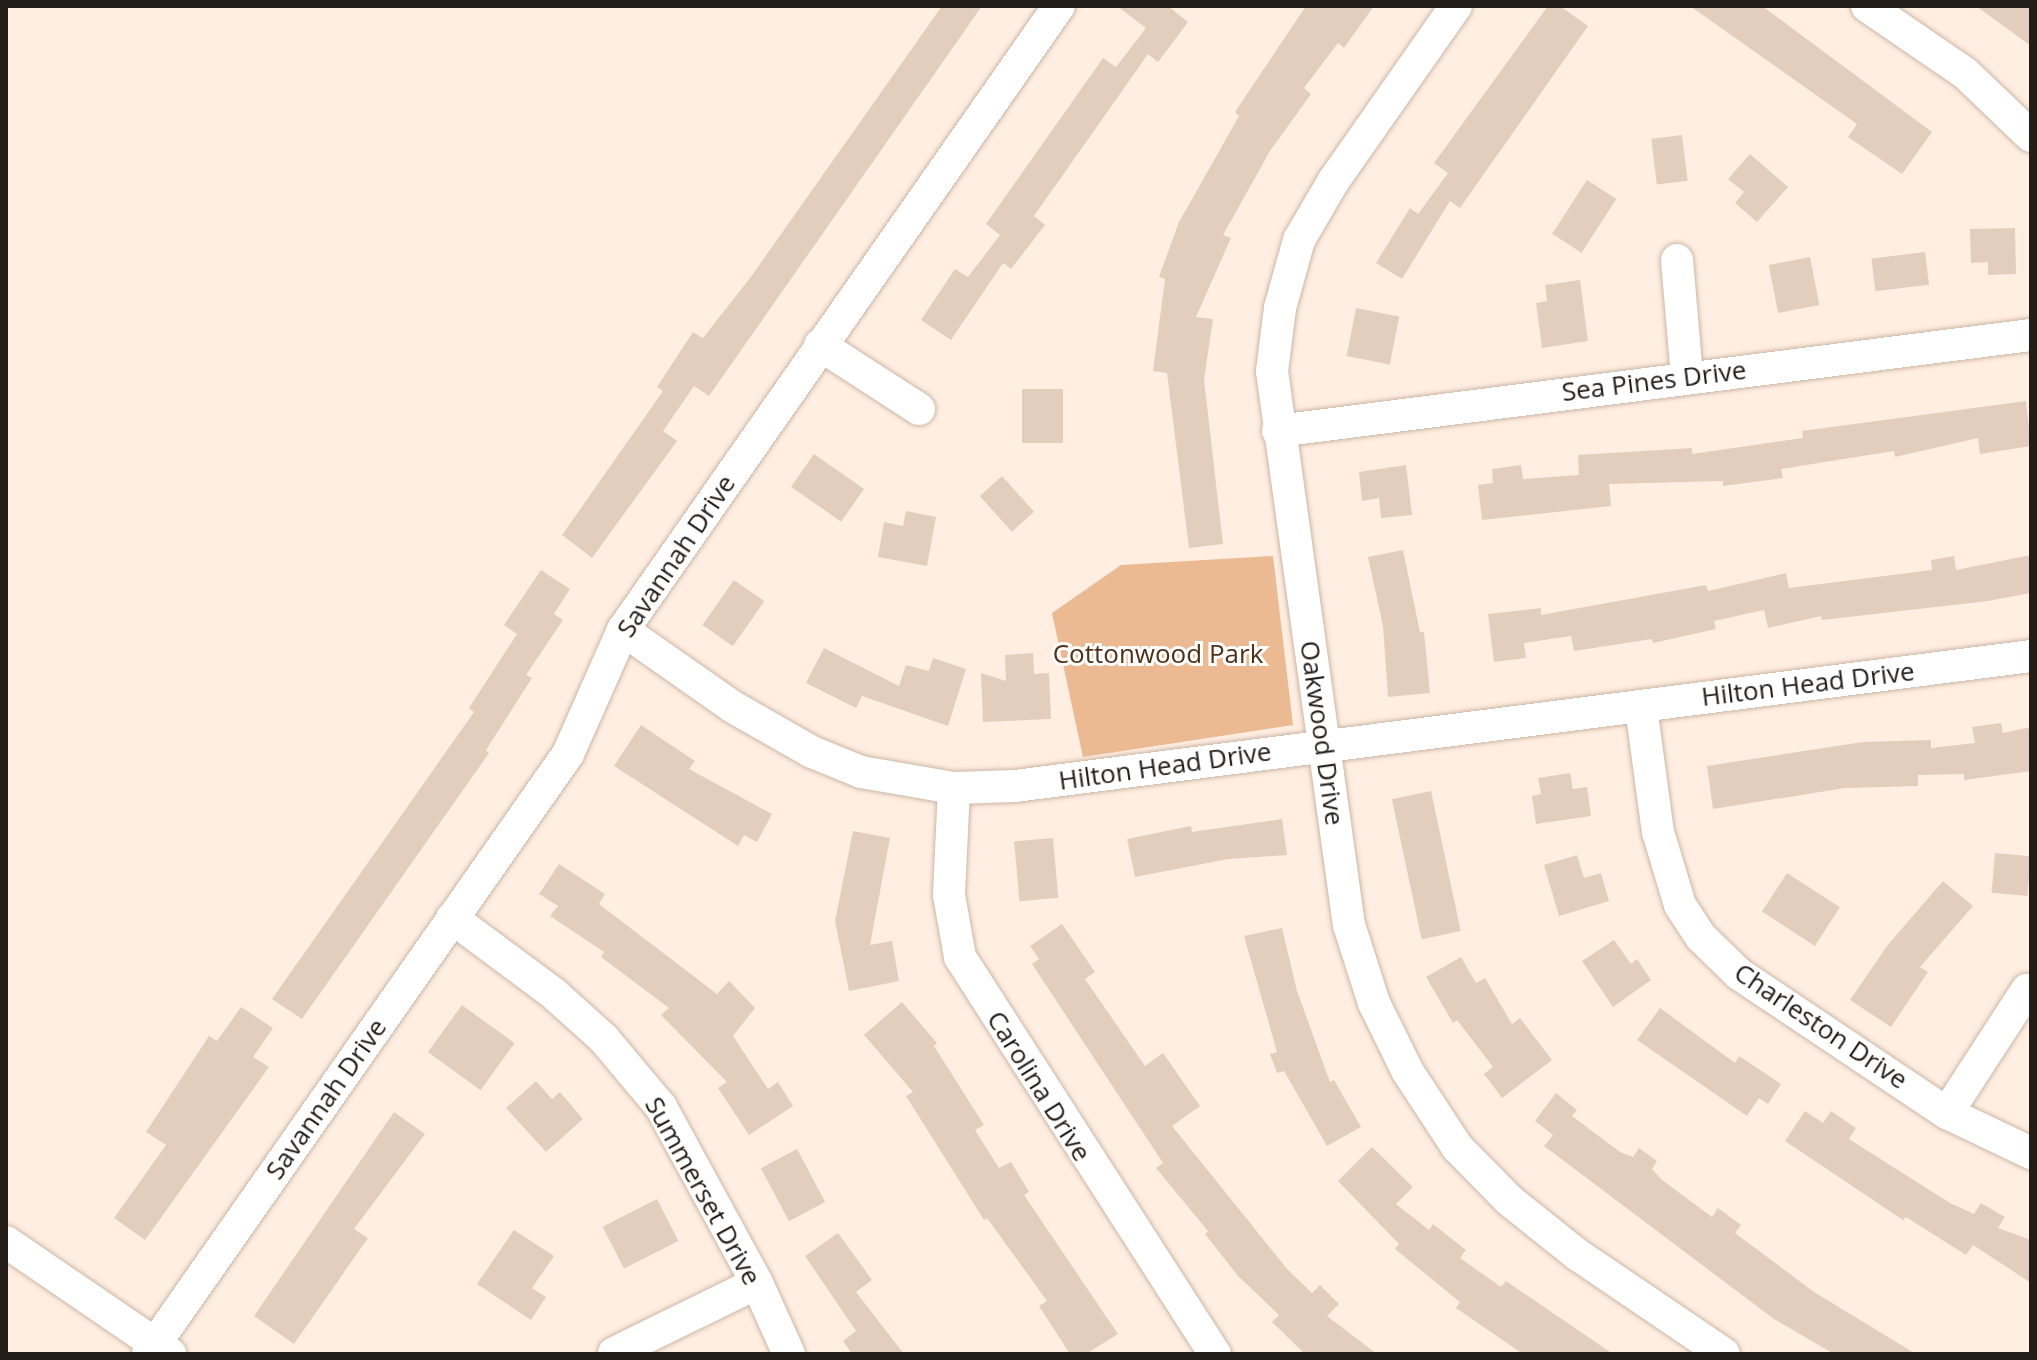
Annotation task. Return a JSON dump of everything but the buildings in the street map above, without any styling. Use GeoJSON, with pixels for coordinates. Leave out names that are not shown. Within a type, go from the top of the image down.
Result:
{"type":"FeatureCollection","features":[{"type":"Feature","properties":{"kind":"street","name":"Savannah Drive"},"geometry":{"type":"LineString","coordinates":[[158,1350],[452,918],[568,754],[623,630],[1059,6]]}},
{"type":"Feature","properties":{"kind":"street","name":"Oakwood Drive"},"geometry":{"type":"LineString","coordinates":[[1456,6],[1334,180],[1299,240],[1280,308],[1272,371],[1349,925],[1374,1003],[1408,1072],[1457,1147],[1509,1200],[1578,1255],[1724,1354]]}},
{"type":"Feature","properties":{"kind":"street"},"geometry":{"type":"LineString","coordinates":[[1867,6],[1965,73],[2031,136]]}},
{"type":"Feature","properties":{"kind":"street"},"geometry":{"type":"LineString","coordinates":[[1677,260],[1687,376]]}},
{"type":"Feature","properties":{"kind":"street","name":"Sea Pines Drive"},"geometry":{"type":"LineString","coordinates":[[1278,431],[1687,376],[2031,335]]}},
{"type":"Feature","properties":{"kind":"street"},"geometry":{"type":"LineString","coordinates":[[820,345],[919,409]]}},
{"type":"Feature","properties":{"kind":"street","name":"Hilton Head Drive"},"geometry":{"type":"LineString","coordinates":[[623,630],[733,707],[812,752],[861,772],[954,788],[1015,786],[2031,656]]}},
{"type":"Feature","properties":{"kind":"street","name":"Charleston Drive"},"geometry":{"type":"LineString","coordinates":[[1641,707],[1658,832],[1680,905],[1701,937],[1739,974],[1947,1113],[2031,1153]]}},
{"type":"Feature","properties":{"kind":"street","name":"Carolina Drive"},"geometry":{"type":"LineString","coordinates":[[954,788],[949,895],[960,957],[1046,1098],[1215,1354]]}},
{"type":"Feature","properties":{"kind":"street","name":"Summerset Drive"},"geometry":{"type":"LineString","coordinates":[[452,918],[553,993],[604,1039],[652,1096],[757,1283],[789,1354]]}},
{"type":"Feature","properties":{"kind":"street"},"geometry":{"type":"LineString","coordinates":[[1947,1113],[2027,990]]}},
{"type":"Feature","properties":{"kind":"street"},"geometry":{"type":"LineString","coordinates":[[6,1242],[158,1350]]}},
{"type":"Feature","properties":{"kind":"street"},"geometry":{"type":"LineString","coordinates":[[614,1353],[757,1283]]}},
{"type":"Feature","properties":{"kind":"green space","name":"Cottonwood Park"},"geometry":{"type":"Polygon","coordinates":[[[1273,556],[1293,725],[1083,757],[1052,613],[1121,565],[1273,556]]]}}]}
